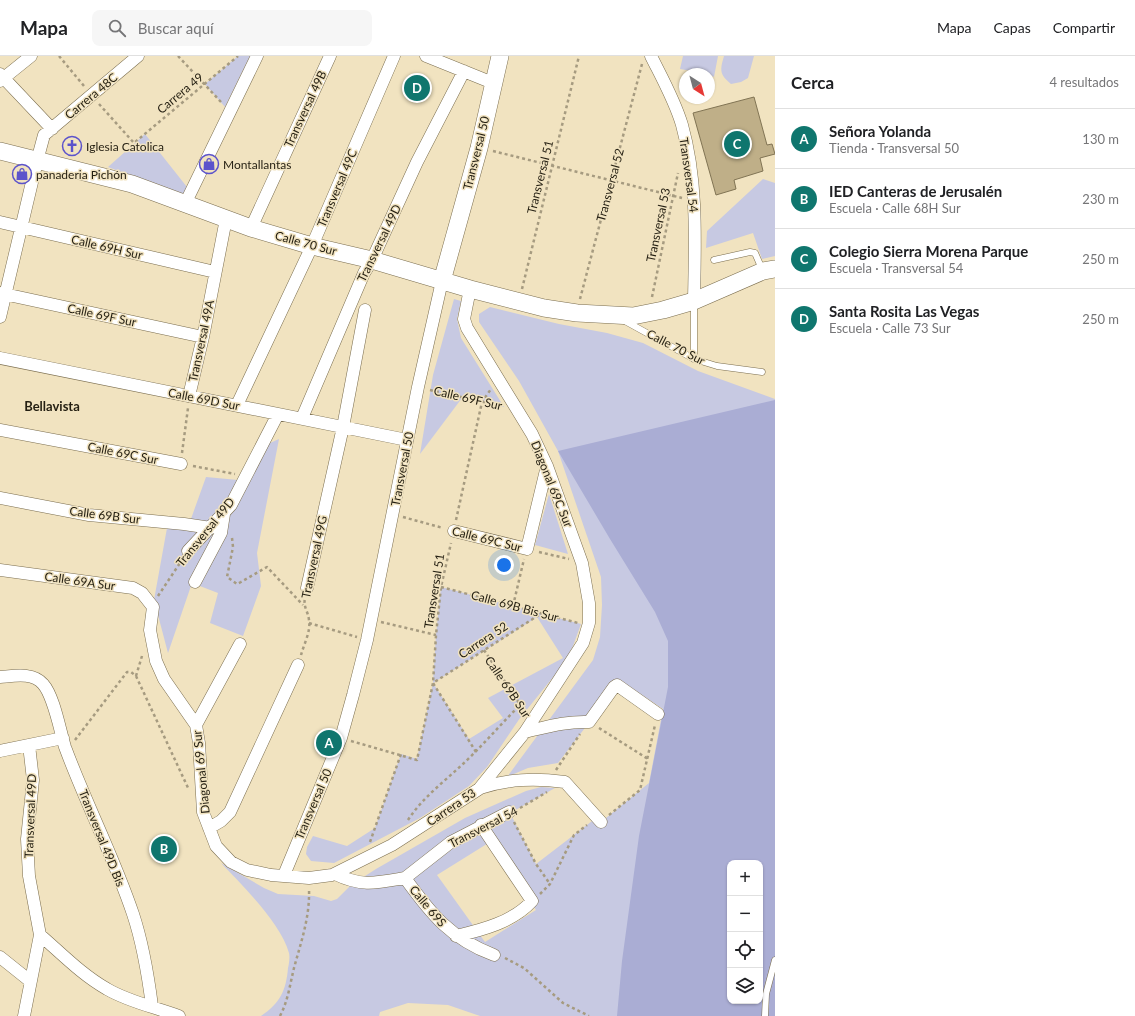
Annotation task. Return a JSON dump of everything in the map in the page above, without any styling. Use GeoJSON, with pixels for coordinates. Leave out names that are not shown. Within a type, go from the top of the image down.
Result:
{"type":"FeatureCollection","features":[{"type":"Feature","properties":{"kind":"street"},"geometry":{"type":"LineString","coordinates":[[0,317],[3,293],[37,160],[48,132],[1,78],[30,56]]}},
{"type":"Feature","properties":{"kind":"street","name":"Carrera 48C"},"geometry":{"type":"LineString","coordinates":[[48,132],[138,56]]}},
{"type":"Feature","properties":{"kind":"street"},"geometry":{"type":"LineString","coordinates":[[185,204],[257,56]]}},
{"type":"Feature","properties":{"kind":"street","name":"Transversal 49B"},"geometry":{"type":"LineString","coordinates":[[251,228],[330,56]]}},
{"type":"Feature","properties":{"kind":"street","name":"Transversal 49C"},"geometry":{"type":"LineString","coordinates":[[237,405],[312,246],[394,56]]}},
{"type":"Feature","properties":{"kind":"street"},"geometry":{"type":"LineString","coordinates":[[426,56],[493,82]]}},
{"type":"Feature","properties":{"kind":"street","name":"Transversal 50"},"geometry":{"type":"LineString","coordinates":[[284,875],[341,738],[367,640],[418,387],[442,281],[479,148],[500,56]]}},
{"type":"Feature","properties":{"kind":"street","name":"Transversal 54"},"geometry":{"type":"LineString","coordinates":[[646,60],[669,93],[682,124],[694,200],[694,300]]}},
{"type":"Feature","properties":{"kind":"street","name":"Transversal 49D"},"geometry":{"type":"LineString","coordinates":[[302,418],[364,272],[372,260],[417,162],[464,71]]}},
{"type":"Feature","properties":{"kind":"street","name":"Calle 70 Sur"},"geometry":{"type":"LineString","coordinates":[[0,151],[132,184],[251,228],[312,246],[372,260],[470,289],[577,313],[617,316],[648,314],[694,300],[769,270]]}},
{"type":"Feature","properties":{"kind":"street","name":"Transversal 49A"},"geometry":{"type":"LineString","coordinates":[[189,396],[203,337],[226,219]]}},
{"type":"Feature","properties":{"kind":"street","name":"Calle 69H Sur"},"geometry":{"type":"LineString","coordinates":[[0,222],[215,272]]}},
{"type":"Feature","properties":{"kind":"street","name":"Diagonal 69C Sur"},"geometry":{"type":"LineString","coordinates":[[470,289],[464,319],[467,328],[518,410],[547,466],[582,563],[587,587],[589,623]]}},
{"type":"Feature","properties":{"kind":"street","name":"Calle 69F Sur"},"geometry":{"type":"LineString","coordinates":[[3,293],[203,337]]}},
{"type":"Feature","properties":{"kind":"street","name":"Transversal 49G"},"geometry":{"type":"LineString","coordinates":[[307,588],[343,426],[365,310]]}},
{"type":"Feature","properties":{"kind":"street","name":"Calle 69D Sur"},"geometry":{"type":"LineString","coordinates":[[0,358],[408,440]]}},
{"type":"Feature","properties":{"kind":"street","name":"Transversal 49D"},"geometry":{"type":"LineString","coordinates":[[188,551],[231,505],[278,414]]}},
{"type":"Feature","properties":{"kind":"street","name":"Calle 69C Sur"},"geometry":{"type":"LineString","coordinates":[[0,430],[181,464]]}},
{"type":"Feature","properties":{"kind":"street"},"geometry":{"type":"LineString","coordinates":[[527,548],[547,466]]}},
{"type":"Feature","properties":{"kind":"street","name":"Calle 69B Sur"},"geometry":{"type":"LineString","coordinates":[[0,498],[89,515],[211,528]]}},
{"type":"Feature","properties":{"kind":"street"},"geometry":{"type":"LineString","coordinates":[[195,582],[221,532],[224,513]]}},
{"type":"Feature","properties":{"kind":"street","name":"Calle 69C Sur"},"geometry":{"type":"LineString","coordinates":[[454,531],[527,548]]}},
{"type":"Feature","properties":{"kind":"street","name":"Calle 69A Sur"},"geometry":{"type":"LineString","coordinates":[[0,570],[133,588],[142,593],[153,607]]}},
{"type":"Feature","properties":{"kind":"street","name":"Diagonal 69 Sur"},"geometry":{"type":"LineString","coordinates":[[153,607],[150,630],[156,661],[164,679],[196,724],[199,743],[203,812],[216,846],[231,862],[247,870],[271,875],[284,875]]}},
{"type":"Feature","properties":{"kind":"street","name":"Carrera 53"},"geometry":{"type":"LineString","coordinates":[[284,875],[309,878],[335,874],[392,845],[479,789],[529,727],[583,643],[589,623]]}},
{"type":"Feature","properties":{"kind":"street"},"geometry":{"type":"LineString","coordinates":[[196,724],[240,644]]}},
{"type":"Feature","properties":{"kind":"street"},"geometry":{"type":"LineString","coordinates":[[209,828],[221,821],[230,812],[298,665]]}},
{"type":"Feature","properties":{"kind":"street","name":"Transversal 49D Bis"},"geometry":{"type":"LineString","coordinates":[[0,677],[21,675],[33,678],[43,684],[49,695],[64,743],[133,913],[147,964],[152,1006]]}},
{"type":"Feature","properties":{"kind":"street"},"geometry":{"type":"LineString","coordinates":[[529,727],[559,723],[588,722],[614,687],[618,685],[658,714]]}},
{"type":"Feature","properties":{"kind":"street"},"geometry":{"type":"LineString","coordinates":[[0,751],[29,746],[64,743]]}},
{"type":"Feature","properties":{"kind":"street","name":"Transversal 49D"},"geometry":{"type":"LineString","coordinates":[[29,746],[33,780],[27,839],[29,876],[40,935]]}},
{"type":"Feature","properties":{"kind":"street"},"geometry":{"type":"LineString","coordinates":[[479,789],[501,781],[536,779],[565,782],[599,820]]}},
{"type":"Feature","properties":{"kind":"street","name":"Transversal 54"},"geometry":{"type":"LineString","coordinates":[[405,878],[451,842],[481,825],[509,812]]}},
{"type":"Feature","properties":{"kind":"street"},"geometry":{"type":"LineString","coordinates":[[456,936],[486,929],[503,921],[532,901],[481,825]]}},
{"type":"Feature","properties":{"kind":"street","name":"Calle 69S"},"geometry":{"type":"LineString","coordinates":[[335,874],[352,882],[371,883],[405,878],[430,912],[456,936],[476,948],[494,955]]}},
{"type":"Feature","properties":{"kind":"street"},"geometry":{"type":"LineString","coordinates":[[24,1016],[40,935],[91,980],[108,990],[179,1016]]}},
{"type":"Feature","properties":{"kind":"street"},"geometry":{"type":"LineString","coordinates":[[0,957],[30,981]]}},
{"type":"Feature","properties":{"kind":"lane"},"geometry":{"type":"LineString","coordinates":[[714,260],[750,252],[755,253],[769,270]]}},
{"type":"Feature","properties":{"kind":"lane"},"geometry":{"type":"LineString","coordinates":[[694,300],[694,359]]}},
{"type":"Feature","properties":{"kind":"lane","name":"Calle 70 Sur"},"geometry":{"type":"LineString","coordinates":[[617,316],[694,359],[717,366],[762,372]]}},
{"type":"Feature","properties":{"kind":"lane"},"geometry":{"type":"LineString","coordinates":[[765,1016],[766,994],[775,960]]}},
{"type":"Feature","properties":{"kind":"path"},"geometry":{"type":"LineString","coordinates":[[59,56],[92,95]]}},
{"type":"Feature","properties":{"kind":"path"},"geometry":{"type":"LineString","coordinates":[[178,56],[230,113]]}},
{"type":"Feature","properties":{"kind":"path","name":"Carrera 49"},"geometry":{"type":"LineString","coordinates":[[92,95],[134,144],[238,56]]}},
{"type":"Feature","properties":{"kind":"path","name":"Transversal 51"},"geometry":{"type":"LineString","coordinates":[[519,301],[579,56]]}},
{"type":"Feature","properties":{"kind":"path","name":"Transversal 52"},"geometry":{"type":"LineString","coordinates":[[577,313],[612,180],[646,60]]}},
{"type":"Feature","properties":{"kind":"path"},"geometry":{"type":"LineString","coordinates":[[479,148],[694,200]]}},
{"type":"Feature","properties":{"kind":"path","name":"Transversal 53"},"geometry":{"type":"LineString","coordinates":[[648,314],[679,168]]}},
{"type":"Feature","properties":{"kind":"path","name":"Calle 69F Sur"},"geometry":{"type":"LineString","coordinates":[[418,387],[518,410]]}},
{"type":"Feature","properties":{"kind":"path","name":"Transversal 49A"},"geometry":{"type":"LineString","coordinates":[[181,464],[189,396]]}},
{"type":"Feature","properties":{"kind":"path","name":"Transversal 51"},"geometry":{"type":"LineString","coordinates":[[401,754],[417,760],[433,683],[441,587],[482,402]]}},
{"type":"Feature","properties":{"kind":"path"},"geometry":{"type":"LineString","coordinates":[[181,464],[245,476]]}},
{"type":"Feature","properties":{"kind":"path","name":"Calle 69C Sur"},"geometry":{"type":"LineString","coordinates":[[393,514],[454,531]]}},
{"type":"Feature","properties":{"kind":"path"},"geometry":{"type":"LineString","coordinates":[[232,535],[233,547],[226,577],[229,580],[236,584],[267,567],[272,570],[303,605]]}},
{"type":"Feature","properties":{"kind":"path"},"geometry":{"type":"LineString","coordinates":[[514,606],[527,548]]}},
{"type":"Feature","properties":{"kind":"path","name":"Calle 69C Sur"},"geometry":{"type":"LineString","coordinates":[[527,548],[582,563]]}},
{"type":"Feature","properties":{"kind":"path","name":"Transversal 49D"},"geometry":{"type":"LineString","coordinates":[[153,607],[164,585],[188,551]]}},
{"type":"Feature","properties":{"kind":"path","name":"Calle 69B Bis Sur"},"geometry":{"type":"LineString","coordinates":[[441,587],[581,624],[589,623]]}},
{"type":"Feature","properties":{"kind":"path","name":"Transversal 49G"},"geometry":{"type":"LineString","coordinates":[[307,588],[303,605],[309,619],[309,623]]}},
{"type":"Feature","properties":{"kind":"path","name":"Carrera 52"},"geometry":{"type":"LineString","coordinates":[[433,683],[542,613]]}},
{"type":"Feature","properties":{"kind":"path"},"geometry":{"type":"LineString","coordinates":[[371,620],[436,635]]}},
{"type":"Feature","properties":{"kind":"path"},"geometry":{"type":"LineString","coordinates":[[298,665],[309,623],[367,640]]}},
{"type":"Feature","properties":{"kind":"path","name":"Calle 69B Sur"},"geometry":{"type":"LineString","coordinates":[[484,650],[520,705],[529,727]]}},
{"type":"Feature","properties":{"kind":"path"},"geometry":{"type":"LineString","coordinates":[[64,743],[74,741],[127,672],[131,672],[136,676],[192,798]]}},
{"type":"Feature","properties":{"kind":"path"},"geometry":{"type":"LineString","coordinates":[[433,683],[476,752]]}},
{"type":"Feature","properties":{"kind":"path"},"geometry":{"type":"LineString","coordinates":[[406,823],[425,800],[476,752],[520,705]]}},
{"type":"Feature","properties":{"kind":"path"},"geometry":{"type":"LineString","coordinates":[[532,901],[550,884],[574,835],[599,820],[640,790],[658,714]]}},
{"type":"Feature","properties":{"kind":"path"},"geometry":{"type":"LineString","coordinates":[[550,780],[588,722],[648,759]]}},
{"type":"Feature","properties":{"kind":"path"},"geometry":{"type":"LineString","coordinates":[[341,738],[401,754],[365,860]]}},
{"type":"Feature","properties":{"kind":"path","name":"Transversal 54"},"geometry":{"type":"LineString","coordinates":[[509,812],[565,782]]}},
{"type":"Feature","properties":{"kind":"path"},"geometry":{"type":"LineString","coordinates":[[509,812],[536,864],[550,884]]}},
{"type":"Feature","properties":{"kind":"path"},"geometry":{"type":"LineString","coordinates":[[280,1016],[287,997],[310,908],[309,878]]}},
{"type":"Feature","properties":{"kind":"path"},"geometry":{"type":"LineString","coordinates":[[494,955],[510,960],[524,968],[564,1003],[590,1016]]}},
{"type":"Feature","properties":{"kind":"shaded area"},"geometry":{"type":"Polygon","coordinates":[[[238,56],[250,56],[225,107],[205,84],[238,56]]]}},
{"type":"Feature","properties":{"kind":"shaded area"},"geometry":{"type":"Polygon","coordinates":[[[683,56],[718,56],[715,72],[715,68],[680,68],[683,56]]]}},
{"type":"Feature","properties":{"kind":"shaded area"},"geometry":{"type":"Polygon","coordinates":[[[724,56],[754,56],[748,78],[741,82],[731,84],[722,74],[721,68],[724,56]]]}},
{"type":"Feature","properties":{"kind":"shaded area"},"geometry":{"type":"Polygon","coordinates":[[[145,134],[187,187],[184,196],[108,167],[145,134]]]}},
{"type":"Feature","properties":{"kind":"shaded area"},"geometry":{"type":"Polygon","coordinates":[[[763,179],[775,183],[775,256],[762,259],[753,233],[706,248],[707,231],[763,179]]]}},
{"type":"Feature","properties":{"kind":"shaded area"},"geometry":{"type":"Polygon","coordinates":[[[454,299],[461,301],[457,319],[461,338],[504,407],[462,398],[420,454],[433,375],[454,299]]]}},
{"type":"Feature","properties":{"kind":"shaded area"},"geometry":{"type":"Polygon","coordinates":[[[490,307],[559,324],[607,333],[643,343],[698,371],[775,399],[775,1016],[480,1016],[448,1005],[408,1003],[380,1012],[379,1016],[261,1016],[273,1006],[284,990],[289,953],[285,941],[270,917],[250,893],[221,863],[264,888],[278,894],[314,896],[331,901],[337,899],[351,885],[376,869],[465,818],[526,791],[541,787],[555,788],[510,813],[536,864],[596,818],[601,822],[649,783],[663,709],[621,681],[558,763],[528,768],[507,777],[593,660],[600,637],[602,605],[601,577],[558,451],[519,381],[479,322],[479,314],[490,307]],[[490,842],[437,875],[485,942],[536,910],[490,842]]]}},
{"type":"Feature","properties":{"kind":"shaded area"},"geometry":{"type":"Polygon","coordinates":[[[775,400],[775,1016],[617,1016],[622,961],[639,836],[668,687],[668,641],[655,612],[558,451],[775,400]]]}},
{"type":"Feature","properties":{"kind":"shaded area"},"geometry":{"type":"Polygon","coordinates":[[[279,439],[257,553],[261,586],[243,636],[210,623],[218,593],[192,583],[168,653],[154,600],[167,528],[187,530],[206,477],[238,480],[270,443],[279,439]]]}},
{"type":"Feature","properties":{"kind":"shaded area"},"geometry":{"type":"Polygon","coordinates":[[[549,494],[568,554],[535,545],[549,494]]]}},
{"type":"Feature","properties":{"kind":"shaded area"},"geometry":{"type":"Polygon","coordinates":[[[441,587],[581,624],[573,646],[563,665],[520,718],[487,767],[469,786],[420,818],[334,863],[311,861],[306,854],[307,847],[313,836],[347,846],[375,828],[401,754],[417,759],[433,683],[441,587]],[[537,617],[433,683],[469,739],[503,718],[488,698],[563,658],[537,617]]]}},
{"type":"Feature","properties":{"kind":"building"},"geometry":{"type":"Polygon","coordinates":[[[754,97],[767,145],[772,144],[775,154],[760,158],[763,171],[734,180],[736,189],[716,195],[693,113],[754,97]]]}},
{"type":"Feature","properties":{"kind":"place","name":"Santa Rosita Las Vegas"},"geometry":{"type":"Point","coordinates":[417,88]}},
{"type":"Feature","properties":{"kind":"place","name":"Colegio Sierra Morena Parque"},"geometry":{"type":"Point","coordinates":[737,144]}},
{"type":"Feature","properties":{"kind":"place","name":"Iglesia Catolica"},"geometry":{"type":"Point","coordinates":[72,146]}},
{"type":"Feature","properties":{"kind":"place","name":"Montallantas"},"geometry":{"type":"Point","coordinates":[209,164]}},
{"type":"Feature","properties":{"kind":"place","name":"panaderia Pichón"},"geometry":{"type":"Point","coordinates":[22,174]}},
{"type":"Feature","properties":{"kind":"place","name":"Señora Yolanda"},"geometry":{"type":"Point","coordinates":[329,743]}},
{"type":"Feature","properties":{"kind":"place","name":"IED Canteras de Jerusalén"},"geometry":{"type":"Point","coordinates":[164,849]}},
{"type":"Feature","properties":{"kind":"district","name":"Bellavista"},"geometry":{"type":"Point","coordinates":[52,406]}}]}
